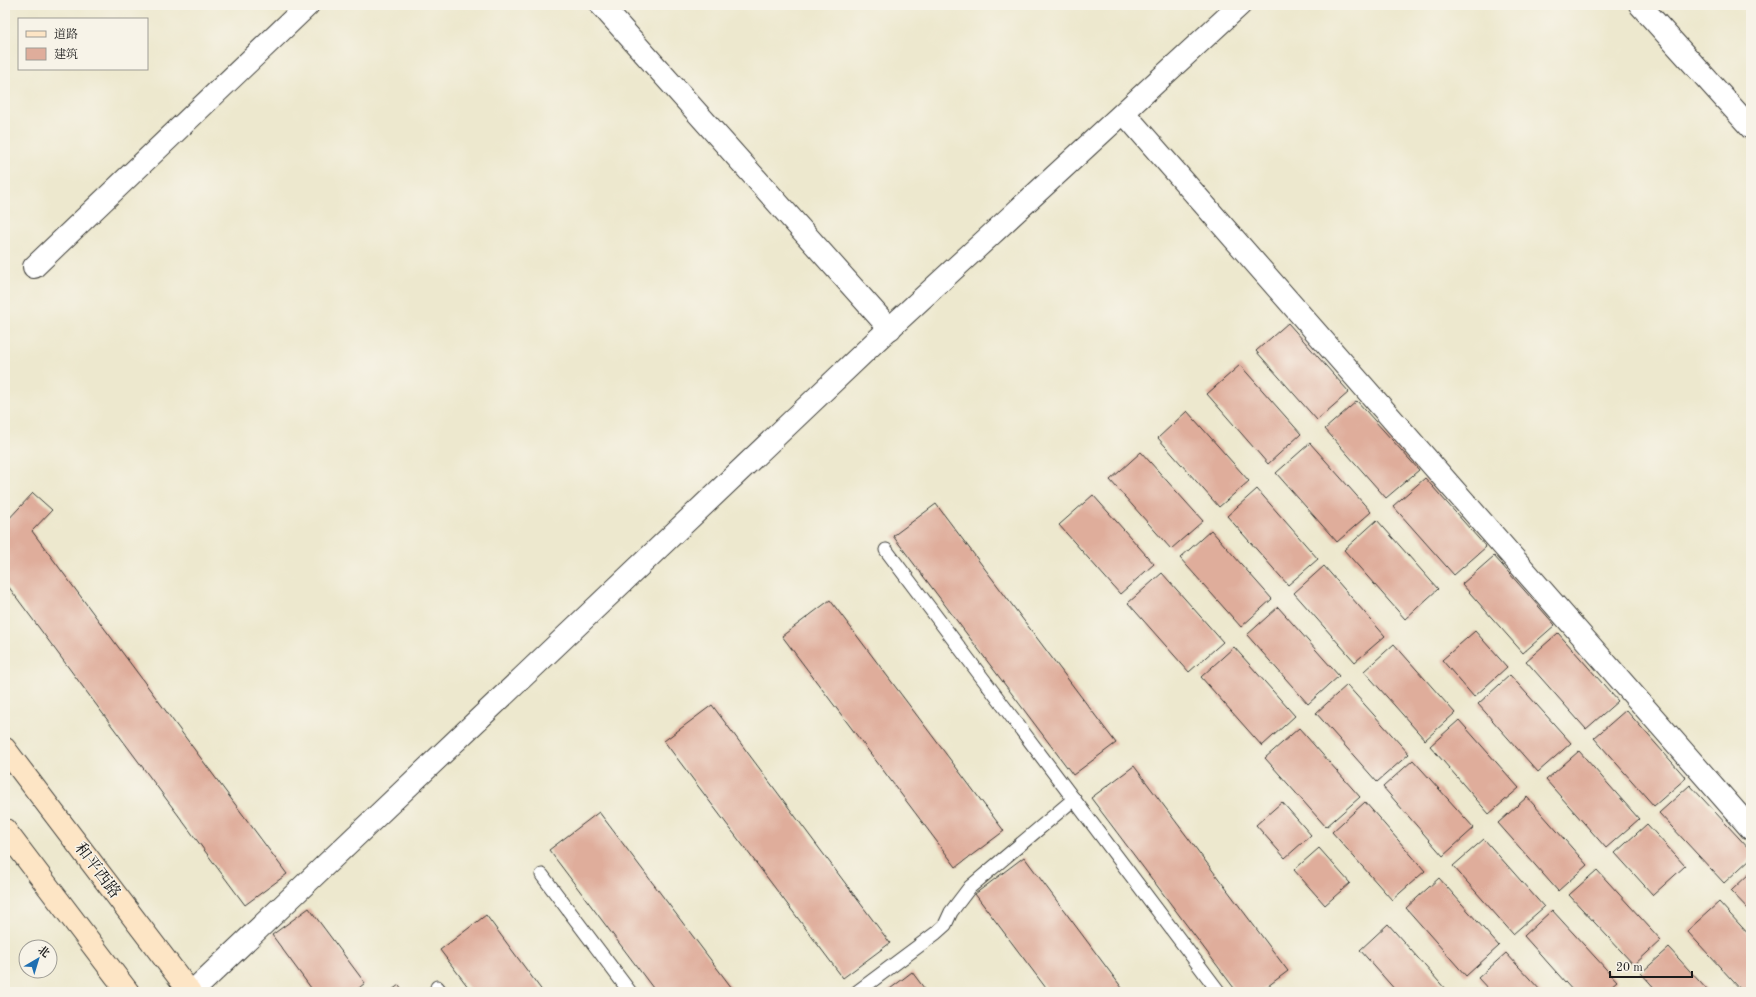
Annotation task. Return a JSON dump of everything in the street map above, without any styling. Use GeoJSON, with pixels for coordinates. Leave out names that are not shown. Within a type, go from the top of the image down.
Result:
{"type":"FeatureCollection","features":[{"type":"Feature","properties":{"kind":"main road","name":"和平西路"},"geometry":{"type":"LineString","coordinates":[[5,749],[191,992]]}},
{"type":"Feature","properties":{"kind":"main road"},"geometry":{"type":"LineString","coordinates":[[5,830],[128,992]]}},
{"type":"Feature","properties":{"kind":"street"},"geometry":{"type":"LineString","coordinates":[[34,267],[308,5]]}},
{"type":"Feature","properties":{"kind":"street"},"geometry":{"type":"LineString","coordinates":[[601,5],[890,329]]}},
{"type":"Feature","properties":{"kind":"street"},"geometry":{"type":"LineString","coordinates":[[191,992],[890,329],[1240,5]]}},
{"type":"Feature","properties":{"kind":"street"},"geometry":{"type":"LineString","coordinates":[[1640,5],[1751,128]]}},
{"type":"Feature","properties":{"kind":"street"},"geometry":{"type":"LineString","coordinates":[[1124,112],[1751,829]]}},
{"type":"Feature","properties":{"kind":"lane"},"geometry":{"type":"LineString","coordinates":[[886,550],[1219,992]]}},
{"type":"Feature","properties":{"kind":"lane"},"geometry":{"type":"LineString","coordinates":[[857,992],[945,925],[951,912],[970,887],[1074,799]]}},
{"type":"Feature","properties":{"kind":"lane"},"geometry":{"type":"LineString","coordinates":[[542,875],[630,992]]}},
{"type":"Feature","properties":{"kind":"building"},"geometry":{"type":"Polygon","coordinates":[[[1288,323],[1349,392],[1317,420],[1256,351],[1288,323]]]}},
{"type":"Feature","properties":{"kind":"building"},"geometry":{"type":"Polygon","coordinates":[[[1240,365],[1301,434],[1268,464],[1207,394],[1240,365]]]}},
{"type":"Feature","properties":{"kind":"building"},"geometry":{"type":"Polygon","coordinates":[[[1357,401],[1419,470],[1386,498],[1325,429],[1357,401]]]}},
{"type":"Feature","properties":{"kind":"building"},"geometry":{"type":"Polygon","coordinates":[[[1187,411],[1249,481],[1219,507],[1158,438],[1187,411]]]}},
{"type":"Feature","properties":{"kind":"building"},"geometry":{"type":"Polygon","coordinates":[[[1310,443],[1371,512],[1337,542],[1276,473],[1310,443]]]}},
{"type":"Feature","properties":{"kind":"building"},"geometry":{"type":"Polygon","coordinates":[[[1141,452],[1203,521],[1171,549],[1110,480],[1141,452]]]}},
{"type":"Feature","properties":{"kind":"building"},"geometry":{"type":"Polygon","coordinates":[[[1425,478],[1486,547],[1454,575],[1393,506],[1425,478]]]}},
{"type":"Feature","properties":{"kind":"building"},"geometry":{"type":"Polygon","coordinates":[[[1257,489],[1318,559],[1288,585],[1227,516],[1257,489]]]}},
{"type":"Feature","properties":{"kind":"building"},"geometry":{"type":"Polygon","coordinates":[[[33,493],[52,510],[32,531],[287,874],[245,905],[5,582],[5,523],[33,493]]]}},
{"type":"Feature","properties":{"kind":"building"},"geometry":{"type":"Polygon","coordinates":[[[1093,495],[1154,564],[1120,594],[1059,525],[1093,495]]]}},
{"type":"Feature","properties":{"kind":"building"},"geometry":{"type":"Polygon","coordinates":[[[936,504],[1116,743],[1073,775],[893,536],[936,504]]]}},
{"type":"Feature","properties":{"kind":"building"},"geometry":{"type":"Polygon","coordinates":[[[1377,520],[1438,589],[1405,619],[1344,550],[1377,520]]]}},
{"type":"Feature","properties":{"kind":"building"},"geometry":{"type":"Polygon","coordinates":[[[1211,530],[1272,599],[1241,627],[1180,558],[1211,530]]]}},
{"type":"Feature","properties":{"kind":"building"},"geometry":{"type":"Polygon","coordinates":[[[1494,556],[1555,625],[1523,653],[1462,584],[1494,556]]]}},
{"type":"Feature","properties":{"kind":"building"},"geometry":{"type":"Polygon","coordinates":[[[1324,566],[1385,636],[1355,662],[1294,593],[1324,566]]]}},
{"type":"Feature","properties":{"kind":"building"},"geometry":{"type":"Polygon","coordinates":[[[1162,573],[1223,642],[1189,672],[1128,603],[1162,573]]]}},
{"type":"Feature","properties":{"kind":"building"},"geometry":{"type":"Polygon","coordinates":[[[830,600],[1004,831],[956,867],[782,636],[830,600]]]}},
{"type":"Feature","properties":{"kind":"building"},"geometry":{"type":"Polygon","coordinates":[[[1278,607],[1339,676],[1308,704],[1247,635],[1278,607]]]}},
{"type":"Feature","properties":{"kind":"building"},"geometry":{"type":"Polygon","coordinates":[[[1475,631],[1507,667],[1474,697],[1442,660],[1475,631]]]}},
{"type":"Feature","properties":{"kind":"building"},"geometry":{"type":"Polygon","coordinates":[[[1558,633],[1618,701],[1586,729],[1526,661],[1558,633]]]}},
{"type":"Feature","properties":{"kind":"building"},"geometry":{"type":"Polygon","coordinates":[[[1394,644],[1455,713],[1425,740],[1364,671],[1394,644]]]}},
{"type":"Feature","properties":{"kind":"building"},"geometry":{"type":"Polygon","coordinates":[[[1234,647],[1295,716],[1262,746],[1201,677],[1234,647]]]}},
{"type":"Feature","properties":{"kind":"building"},"geometry":{"type":"Polygon","coordinates":[[[1510,675],[1571,743],[1538,772],[1478,704],[1510,675]]]}},
{"type":"Feature","properties":{"kind":"building"},"geometry":{"type":"Polygon","coordinates":[[[1347,685],[1409,754],[1377,782],[1316,713],[1347,685]]]}},
{"type":"Feature","properties":{"kind":"building"},"geometry":{"type":"Polygon","coordinates":[[[712,705],[890,943],[843,978],[664,741],[712,705]]]}},
{"type":"Feature","properties":{"kind":"building"},"geometry":{"type":"Polygon","coordinates":[[[1626,710],[1686,778],[1654,806],[1594,738],[1626,710]]]}},
{"type":"Feature","properties":{"kind":"building"},"geometry":{"type":"Polygon","coordinates":[[[1459,720],[1519,788],[1489,814],[1430,746],[1459,720]]]}},
{"type":"Feature","properties":{"kind":"building"},"geometry":{"type":"Polygon","coordinates":[[[1299,728],[1360,797],[1326,827],[1265,758],[1299,728]]]}},
{"type":"Feature","properties":{"kind":"building"},"geometry":{"type":"Polygon","coordinates":[[[1579,751],[1639,819],[1606,848],[1546,780],[1579,751]]]}},
{"type":"Feature","properties":{"kind":"building"},"geometry":{"type":"Polygon","coordinates":[[[1413,760],[1474,828],[1443,856],[1383,787],[1413,760]]]}},
{"type":"Feature","properties":{"kind":"building"},"geometry":{"type":"Polygon","coordinates":[[[1134,766],[1288,971],[1260,992],[1237,992],[1091,798],[1134,766]]]}},
{"type":"Feature","properties":{"kind":"building"},"geometry":{"type":"Polygon","coordinates":[[[1690,785],[1751,851],[1751,858],[1724,883],[1659,813],[1690,785]]]}},
{"type":"Feature","properties":{"kind":"building"},"geometry":{"type":"Polygon","coordinates":[[[1527,797],[1587,865],[1558,891],[1498,823],[1527,797]]]}},
{"type":"Feature","properties":{"kind":"building"},"geometry":{"type":"Polygon","coordinates":[[[1282,802],[1311,835],[1285,858],[1256,825],[1282,802]]]}},
{"type":"Feature","properties":{"kind":"building"},"geometry":{"type":"Polygon","coordinates":[[[1365,802],[1425,871],[1392,900],[1332,832],[1365,802]]]}},
{"type":"Feature","properties":{"kind":"building"},"geometry":{"type":"Polygon","coordinates":[[[599,812],[735,992],[656,992],[549,850],[599,812]]]}},
{"type":"Feature","properties":{"kind":"building"},"geometry":{"type":"Polygon","coordinates":[[[1647,824],[1685,866],[1653,895],[1615,853],[1647,824]]]}},
{"type":"Feature","properties":{"kind":"building"},"geometry":{"type":"Polygon","coordinates":[[[1484,839],[1544,907],[1513,934],[1453,866],[1484,839]]]}},
{"type":"Feature","properties":{"kind":"building"},"geometry":{"type":"Polygon","coordinates":[[[1319,848],[1350,883],[1325,905],[1294,870],[1319,848]]]}},
{"type":"Feature","properties":{"kind":"building"},"geometry":{"type":"Polygon","coordinates":[[[1024,857],[1125,992],[1049,992],[975,894],[1024,857]]]}},
{"type":"Feature","properties":{"kind":"building"},"geometry":{"type":"Polygon","coordinates":[[[1597,870],[1661,940],[1634,965],[1569,895],[1597,870]]]}},
{"type":"Feature","properties":{"kind":"building"},"geometry":{"type":"Polygon","coordinates":[[[1751,872],[1751,912],[1731,891],[1751,872]]]}},
{"type":"Feature","properties":{"kind":"building"},"geometry":{"type":"Polygon","coordinates":[[[1439,878],[1499,946],[1466,976],[1406,908],[1439,878]]]}},
{"type":"Feature","properties":{"kind":"building"},"geometry":{"type":"Polygon","coordinates":[[[1719,902],[1751,937],[1751,992],[1743,992],[1687,931],[1719,902]]]}},
{"type":"Feature","properties":{"kind":"building"},"geometry":{"type":"Polygon","coordinates":[[[309,908],[365,983],[354,992],[314,992],[272,935],[309,908]]]}},
{"type":"Feature","properties":{"kind":"building"},"geometry":{"type":"Polygon","coordinates":[[[1552,910],[1617,981],[1604,992],[1574,992],[1524,936],[1552,910]]]}},
{"type":"Feature","properties":{"kind":"building"},"geometry":{"type":"Polygon","coordinates":[[[486,915],[543,992],[472,992],[440,950],[486,915]]]}},
{"type":"Feature","properties":{"kind":"building"},"geometry":{"type":"Polygon","coordinates":[[[1388,924],[1447,991],[1397,992],[1360,950],[1388,924]]]}},
{"type":"Feature","properties":{"kind":"building"},"geometry":{"type":"Polygon","coordinates":[[[1669,948],[1709,992],[1658,992],[1641,973],[1669,948]]]}},
{"type":"Feature","properties":{"kind":"building"},"geometry":{"type":"Polygon","coordinates":[[[1506,953],[1542,992],[1491,992],[1478,978],[1506,953]]]}},
{"type":"Feature","properties":{"kind":"building"},"geometry":{"type":"Polygon","coordinates":[[[912,972],[927,992],[886,992],[912,972]]]}},
{"type":"Feature","properties":{"kind":"building"},"geometry":{"type":"Polygon","coordinates":[[[399,985],[404,992],[389,992],[399,985]]]}}]}
